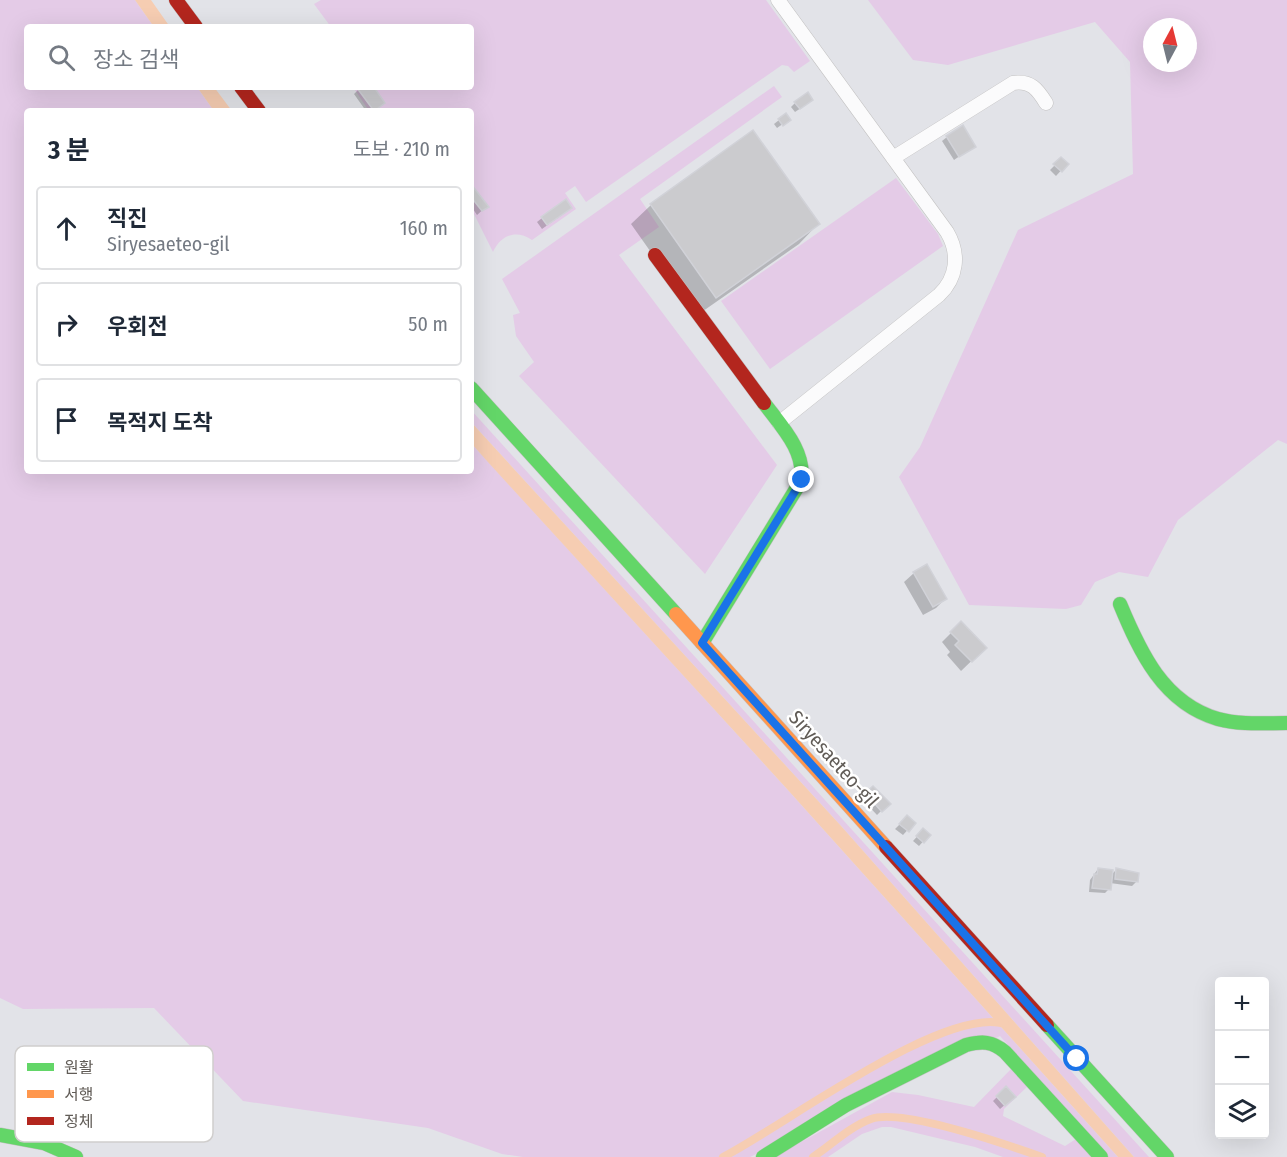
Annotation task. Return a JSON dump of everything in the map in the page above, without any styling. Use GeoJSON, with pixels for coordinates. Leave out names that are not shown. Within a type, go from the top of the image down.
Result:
{"type":"FeatureCollection","features":[{"type":"Feature","properties":{"kind":"street"},"geometry":{"type":"LineString","coordinates":[[176,0],[194,24]]}},
{"type":"Feature","properties":{"kind":"street"},"geometry":{"type":"LineString","coordinates":[[243,90],[257,108]]}},
{"type":"Feature","properties":{"kind":"street"},"geometry":{"type":"LineString","coordinates":[[655,255],[779,423],[799,454],[803,466],[802,480],[702,643]]}},
{"type":"Feature","properties":{"kind":"street","name":"Siryesaeteo-gil"},"geometry":{"type":"LineString","coordinates":[[474,391],[1167,1157]]}},
{"type":"Feature","properties":{"kind":"street"},"geometry":{"type":"LineString","coordinates":[[1120,604],[1147,664],[1162,685],[1177,700],[1197,711],[1217,718],[1243,723],[1287,723]]}},
{"type":"Feature","properties":{"kind":"street"},"geometry":{"type":"LineString","coordinates":[[763,1157],[817,1122],[902,1076],[966,1045],[982,1041],[993,1044],[1005,1052],[1101,1157]]}},
{"type":"Feature","properties":{"kind":"street"},"geometry":{"type":"LineString","coordinates":[[0,1135],[15,1138]]}},
{"type":"Feature","properties":{"kind":"street"},"geometry":{"type":"LineString","coordinates":[[38,1142],[76,1157]]}},
{"type":"Feature","properties":{"kind":"lane"},"geometry":{"type":"LineString","coordinates":[[778,0],[952,240],[956,266],[951,281],[939,295],[779,423]]}},
{"type":"Feature","properties":{"kind":"lane"},"geometry":{"type":"LineString","coordinates":[[893,158],[1013,83],[1030,84],[1039,92],[1046,104]]}},
{"type":"Feature","properties":{"kind":"shaded area"},"geometry":{"type":"Polygon","coordinates":[[[0,0],[135,0],[152,24],[24,24],[24,90],[199,90],[212,108],[24,108],[24,474],[474,474],[474,446],[787,789],[1118,1157],[1107,1157],[1000,1036],[750,1157],[523,1157],[502,1154],[428,1128],[243,1101],[213,1070],[213,1046],[190,1046],[154,1008],[23,1009],[0,998],[0,0]]]}},
{"type":"Feature","properties":{"kind":"shaded area"},"geometry":{"type":"Polygon","coordinates":[[[135,0],[151,0],[168,24],[152,24],[135,0]]]}},
{"type":"Feature","properties":{"kind":"shaded area"},"geometry":{"type":"Polygon","coordinates":[[[321,0],[766,0],[810,61],[794,72],[788,66],[782,65],[586,202],[575,186],[565,193],[576,209],[532,240],[515,234],[500,241],[493,252],[474,214],[474,108],[367,108],[355,90],[474,90],[474,24],[329,24],[314,4],[321,0]]]}},
{"type":"Feature","properties":{"kind":"shaded area"},"geometry":{"type":"Polygon","coordinates":[[[868,0],[1287,0],[1287,444],[1278,440],[1178,520],[1148,577],[1119,572],[1095,582],[1081,605],[1066,609],[969,605],[899,477],[920,447],[1018,230],[1133,174],[1130,62],[1095,22],[948,65],[913,60],[868,0]]]}},
{"type":"Feature","properties":{"kind":"shaded area"},"geometry":{"type":"Polygon","coordinates":[[[774,86],[782,97],[640,199],[659,227],[619,255],[777,465],[705,574],[519,376],[534,362],[516,336],[513,315],[520,313],[502,279],[774,86]]]}},
{"type":"Feature","properties":{"kind":"shaded area"},"geometry":{"type":"Polygon","coordinates":[[[199,90],[216,90],[230,108],[212,108],[199,90]]]}},
{"type":"Feature","properties":{"kind":"shaded area"},"geometry":{"type":"Polygon","coordinates":[[[896,178],[938,234],[943,246],[770,369],[721,301],[896,178]]]}},
{"type":"Feature","properties":{"kind":"shaded area"},"geometry":{"type":"Polygon","coordinates":[[[474,413],[1149,1157],[1134,1157],[842,827],[474,425],[474,413]]]}},
{"type":"Feature","properties":{"kind":"shaded area"},"geometry":{"type":"Polygon","coordinates":[[[474,425],[842,827],[1134,1157],[1118,1157],[787,789],[474,446],[474,425]]]}},
{"type":"Feature","properties":{"kind":"shaded area"},"geometry":{"type":"Polygon","coordinates":[[[1012,1068],[1029,1085],[1004,1109],[1003,1116],[1065,1146],[1076,1139],[1093,1157],[1003,1157],[975,1147],[891,1127],[882,1127],[862,1134],[828,1157],[774,1157],[892,1092],[974,1107],[1012,1068]]]}},
{"type":"Feature","properties":{"kind":"building"},"geometry":{"type":"Polygon","coordinates":[[[358,90],[376,90],[385,103],[378,108],[372,108],[358,90]]]}},
{"type":"Feature","properties":{"kind":"building"},"geometry":{"type":"Polygon","coordinates":[[[808,92],[813,100],[800,109],[794,102],[808,92]]]}},
{"type":"Feature","properties":{"kind":"building"},"geometry":{"type":"Polygon","coordinates":[[[786,113],[791,120],[783,126],[778,119],[786,113]]]}},
{"type":"Feature","properties":{"kind":"building"},"geometry":{"type":"Polygon","coordinates":[[[963,125],[976,147],[959,157],[946,136],[963,125]]]}},
{"type":"Feature","properties":{"kind":"building"},"geometry":{"type":"Polygon","coordinates":[[[753,130],[820,224],[716,298],[650,204],[753,130]]]}},
{"type":"Feature","properties":{"kind":"building"},"geometry":{"type":"Polygon","coordinates":[[[1061,157],[1069,164],[1062,172],[1053,164],[1061,157]]]}},
{"type":"Feature","properties":{"kind":"building"},"geometry":{"type":"Polygon","coordinates":[[[474,188],[489,207],[482,211],[474,201],[474,188]]]}},
{"type":"Feature","properties":{"kind":"building"},"geometry":{"type":"Polygon","coordinates":[[[566,199],[572,208],[547,225],[541,217],[566,199]]]}},
{"type":"Feature","properties":{"kind":"building"},"geometry":{"type":"Polygon","coordinates":[[[927,564],[947,599],[933,607],[913,572],[927,564]]]}},
{"type":"Feature","properties":{"kind":"building"},"geometry":{"type":"Polygon","coordinates":[[[961,621],[987,648],[972,662],[955,645],[959,641],[950,632],[961,621]]]}},
{"type":"Feature","properties":{"kind":"building"},"geometry":{"type":"Polygon","coordinates":[[[873,786],[891,804],[882,812],[865,793],[873,786]]]}},
{"type":"Feature","properties":{"kind":"building"},"geometry":{"type":"Polygon","coordinates":[[[907,815],[916,823],[909,832],[899,824],[907,815]]]}},
{"type":"Feature","properties":{"kind":"building"},"geometry":{"type":"Polygon","coordinates":[[[923,828],[931,835],[924,843],[916,836],[923,828]]]}},
{"type":"Feature","properties":{"kind":"building"},"geometry":{"type":"Polygon","coordinates":[[[1098,868],[1113,870],[1111,890],[1092,888],[1094,874],[1097,874],[1098,868]]]}},
{"type":"Feature","properties":{"kind":"building"},"geometry":{"type":"Polygon","coordinates":[[[1116,868],[1139,873],[1138,882],[1115,879],[1116,868]]]}},
{"type":"Feature","properties":{"kind":"building"},"geometry":{"type":"Polygon","coordinates":[[[1006,1086],[1016,1097],[1005,1106],[996,1096],[1006,1086]]]}},
{"type":"Feature","properties":{"kind":"waterway"},"geometry":{"type":"LineString","coordinates":[[723,1157],[863,1072],[905,1050],[944,1033],[978,1023],[1005,1024]]}},
{"type":"Feature","properties":{"kind":"waterway"},"geometry":{"type":"LineString","coordinates":[[813,1157],[856,1126],[871,1119],[886,1117],[955,1129],[1042,1157]]}},
{"type":"Feature","properties":{"kind":"traffic: fast"},"geometry":{"type":"LineString","coordinates":[[474,391],[676,614]]}},
{"type":"Feature","properties":{"kind":"traffic: fast"},"geometry":{"type":"LineString","coordinates":[[702,643],[801,481],[802,470],[796,449],[764,403]]}},
{"type":"Feature","properties":{"kind":"traffic: fast"},"geometry":{"type":"LineString","coordinates":[[1120,604],[1145,657],[1156,674],[1182,701],[1199,711],[1226,721],[1287,723]]}},
{"type":"Feature","properties":{"kind":"traffic: fast"},"geometry":{"type":"LineString","coordinates":[[1047,1025],[1167,1157]]}},
{"type":"Feature","properties":{"kind":"traffic: fast"},"geometry":{"type":"LineString","coordinates":[[763,1157],[846,1105],[966,1045],[982,1043],[991,1044],[1005,1052],[1101,1157]]}},
{"type":"Feature","properties":{"kind":"traffic: fast"},"geometry":{"type":"LineString","coordinates":[[0,1135],[15,1138]]}},
{"type":"Feature","properties":{"kind":"traffic: fast"},"geometry":{"type":"LineString","coordinates":[[38,1142],[76,1157]]}},
{"type":"Feature","properties":{"kind":"traffic: slow"},"geometry":{"type":"LineString","coordinates":[[676,614],[886,847]]}},
{"type":"Feature","properties":{"kind":"traffic: jam"},"geometry":{"type":"LineString","coordinates":[[176,0],[194,24]]}},
{"type":"Feature","properties":{"kind":"traffic: jam"},"geometry":{"type":"LineString","coordinates":[[243,90],[257,108]]}},
{"type":"Feature","properties":{"kind":"traffic: jam"},"geometry":{"type":"LineString","coordinates":[[655,255],[764,403]]}},
{"type":"Feature","properties":{"kind":"traffic: jam"},"geometry":{"type":"LineString","coordinates":[[886,847],[1047,1025]]}},
{"type":"Feature","properties":{"kind":"route"},"geometry":{"type":"LineString","coordinates":[[802,480],[702,643],[1077,1059]]}}]}
